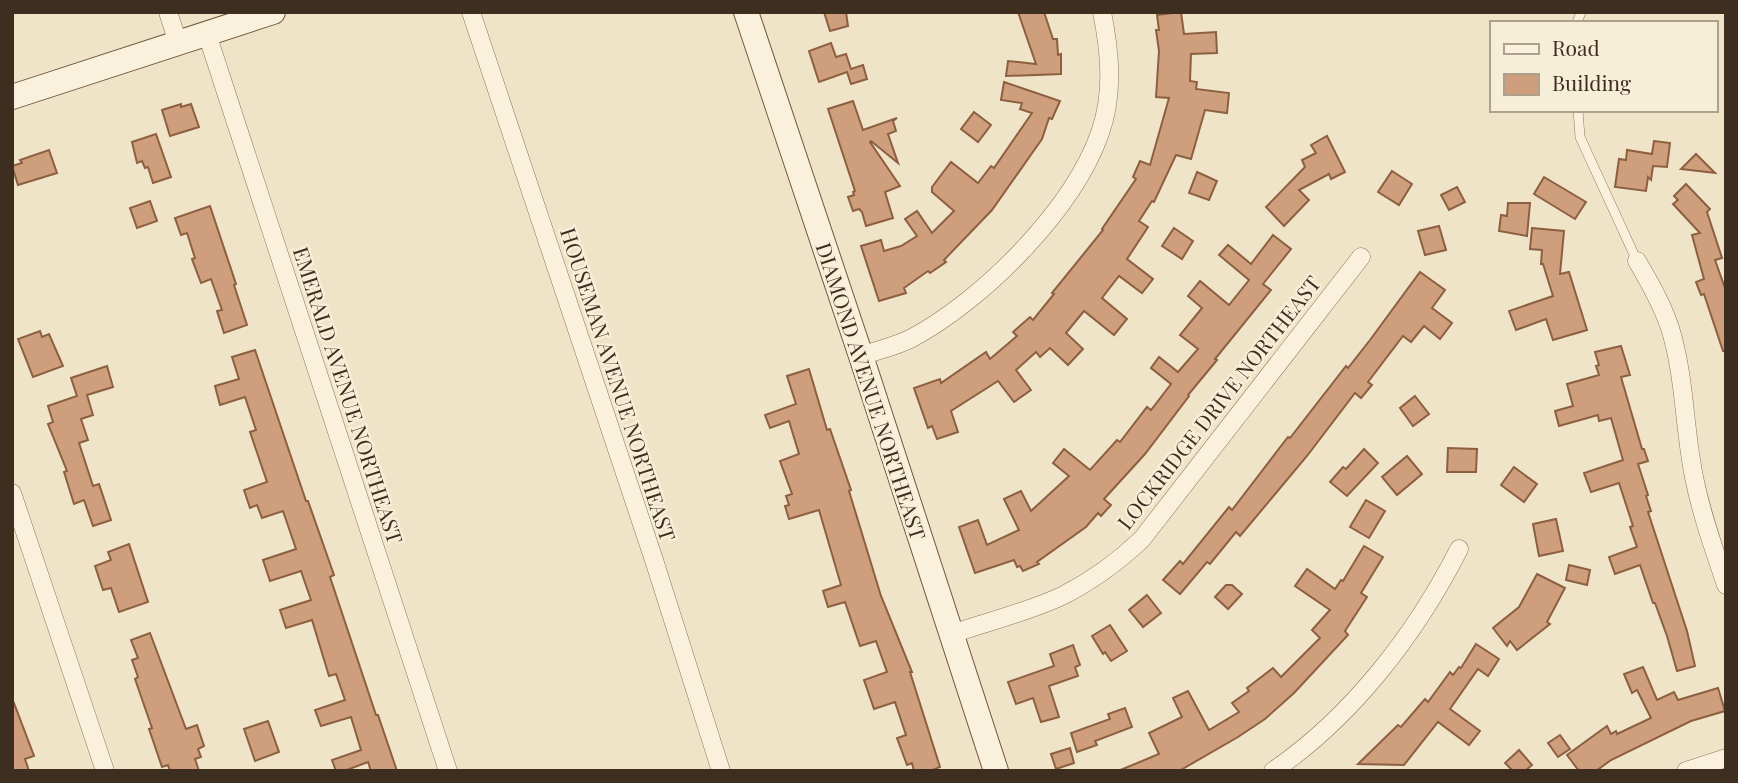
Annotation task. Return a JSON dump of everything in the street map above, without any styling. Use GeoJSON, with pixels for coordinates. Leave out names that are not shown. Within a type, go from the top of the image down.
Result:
{"type":"FeatureCollection","features":[{"type":"Feature","properties":{"kind":"street"},"geometry":{"type":"LineString","coordinates":[[168,12],[178,43]]}},
{"type":"Feature","properties":{"kind":"street"},"geometry":{"type":"LineString","coordinates":[[12,97],[273,12]]}},
{"type":"Feature","properties":{"kind":"street","name":"HOUSEMAN AVENUE NORTHEAST"},"geometry":{"type":"LineString","coordinates":[[471,12],[654,560],[721,771]]}},
{"type":"Feature","properties":{"kind":"street","name":"DIAMOND AVENUE NORTHEAST"},"geometry":{"type":"LineString","coordinates":[[746,12],[996,771]]}},
{"type":"Feature","properties":{"kind":"street"},"geometry":{"type":"LineString","coordinates":[[861,356],[910,339],[968,302],[1015,259],[1078,178],[1100,134],[1110,80],[1107,36],[1102,12]]}},
{"type":"Feature","properties":{"kind":"street","name":"EMERALD AVENUE NORTHEAST"},"geometry":{"type":"LineString","coordinates":[[207,34],[449,771]]}},
{"type":"Feature","properties":{"kind":"street","name":"LOCKRIDGE DRIVE NORTHEAST"},"geometry":{"type":"LineString","coordinates":[[952,634],[1061,596],[1091,580],[1126,554],[1142,539],[1361,257]]}},
{"type":"Feature","properties":{"kind":"street"},"geometry":{"type":"LineString","coordinates":[[1637,261],[1657,294],[1670,330],[1679,369],[1694,475],[1702,511],[1726,584]]}},
{"type":"Feature","properties":{"kind":"street"},"geometry":{"type":"LineString","coordinates":[[12,493],[105,771]]}},
{"type":"Feature","properties":{"kind":"street"},"geometry":{"type":"LineString","coordinates":[[1273,771],[1305,749],[1365,688],[1409,632],[1445,577],[1458,549]]}},
{"type":"Feature","properties":{"kind":"street"},"geometry":{"type":"LineString","coordinates":[[1686,771],[1726,758]]}},
{"type":"Feature","properties":{"kind":"lane"},"geometry":{"type":"LineString","coordinates":[[1578,112],[1580,137],[1587,155],[1637,261]]}},
{"type":"Feature","properties":{"kind":"building"},"geometry":{"type":"Polygon","coordinates":[[[824,12],[846,12],[848,26],[830,31],[824,12]]]}},
{"type":"Feature","properties":{"kind":"building"},"geometry":{"type":"Polygon","coordinates":[[[1018,12],[1044,12],[1053,39],[1057,39],[1058,55],[1061,54],[1061,74],[1006,76],[1008,61],[1036,64],[1018,12]]]}},
{"type":"Feature","properties":{"kind":"building"},"geometry":{"type":"Polygon","coordinates":[[[1181,12],[1184,34],[1216,32],[1217,53],[1191,54],[1190,81],[1197,82],[1196,89],[1229,93],[1227,113],[1205,110],[1191,159],[1176,155],[1154,202],[1152,201],[1139,221],[1148,227],[1127,259],[1153,279],[1142,293],[1119,276],[1102,298],[1127,319],[1114,335],[1084,311],[1066,333],[1083,349],[1068,365],[1050,348],[1040,357],[1036,352],[1016,370],[1031,390],[1014,402],[998,381],[951,411],[958,432],[937,439],[932,426],[928,428],[914,388],[940,379],[941,383],[986,352],[990,359],[1017,336],[1013,332],[1030,317],[1033,320],[1103,230],[1136,179],[1133,177],[1140,161],[1150,165],[1169,98],[1156,97],[1159,51],[1157,15],[1181,12]]]}},
{"type":"Feature","properties":{"kind":"building"},"geometry":{"type":"Polygon","coordinates":[[[831,43],[836,57],[846,54],[851,69],[863,65],[867,79],[851,84],[847,72],[819,82],[809,51],[831,43]]]}},
{"type":"Feature","properties":{"kind":"building"},"geometry":{"type":"Polygon","coordinates":[[[1004,82],[1060,101],[1052,119],[1049,118],[1042,139],[992,210],[944,260],[946,262],[904,288],[906,293],[879,301],[861,246],[881,240],[884,251],[901,246],[917,236],[905,219],[917,211],[932,233],[954,211],[932,192],[932,187],[951,162],[978,183],[991,166],[994,168],[1032,113],[1020,109],[1022,103],[1001,100],[1004,82]]]}},
{"type":"Feature","properties":{"kind":"building"},"geometry":{"type":"Polygon","coordinates":[[[853,101],[863,130],[897,118],[893,121],[896,131],[888,134],[898,163],[870,142],[900,186],[885,192],[893,218],[866,226],[862,212],[859,209],[853,211],[848,197],[854,195],[855,191],[828,109],[853,101]]]}},
{"type":"Feature","properties":{"kind":"building"},"geometry":{"type":"Polygon","coordinates":[[[181,104],[181,107],[191,104],[199,127],[170,136],[162,110],[181,104]]]}},
{"type":"Feature","properties":{"kind":"building"},"geometry":{"type":"Polygon","coordinates":[[[974,112],[991,125],[978,142],[961,129],[974,112]]]}},
{"type":"Feature","properties":{"kind":"building"},"geometry":{"type":"Polygon","coordinates":[[[156,134],[171,177],[153,183],[148,167],[145,168],[142,161],[137,163],[132,142],[156,134]]]}},
{"type":"Feature","properties":{"kind":"building"},"geometry":{"type":"Polygon","coordinates":[[[1327,136],[1345,172],[1331,179],[1329,174],[1299,190],[1309,200],[1284,226],[1266,207],[1305,167],[1302,160],[1316,153],[1311,145],[1327,136]]]}},
{"type":"Feature","properties":{"kind":"building"},"geometry":{"type":"Polygon","coordinates":[[[1654,141],[1670,143],[1667,167],[1653,166],[1646,191],[1615,187],[1619,159],[1626,160],[1627,150],[1652,154],[1654,141]]]}},
{"type":"Feature","properties":{"kind":"building"},"geometry":{"type":"Polygon","coordinates":[[[49,150],[57,173],[18,185],[12,166],[22,163],[20,160],[49,150]]]}},
{"type":"Feature","properties":{"kind":"building"},"geometry":{"type":"Polygon","coordinates":[[[1696,154],[1715,173],[1681,169],[1696,154]]]}},
{"type":"Feature","properties":{"kind":"building"},"geometry":{"type":"Polygon","coordinates":[[[1392,171],[1412,184],[1399,205],[1378,192],[1392,171]]]}},
{"type":"Feature","properties":{"kind":"building"},"geometry":{"type":"Polygon","coordinates":[[[1197,172],[1217,181],[1209,200],[1189,193],[1197,172]]]}},
{"type":"Feature","properties":{"kind":"building"},"geometry":{"type":"Polygon","coordinates":[[[1544,177],[1586,202],[1575,219],[1534,194],[1544,177]]]}},
{"type":"Feature","properties":{"kind":"building"},"geometry":{"type":"Polygon","coordinates":[[[1686,184],[1710,209],[1707,212],[1722,258],[1715,260],[1726,291],[1726,351],[1723,351],[1704,294],[1701,295],[1696,282],[1704,279],[1692,235],[1700,233],[1673,204],[1678,200],[1674,196],[1686,184]]]}},
{"type":"Feature","properties":{"kind":"building"},"geometry":{"type":"Polygon","coordinates":[[[1457,187],[1465,202],[1449,210],[1441,195],[1457,187]]]}},
{"type":"Feature","properties":{"kind":"building"},"geometry":{"type":"Polygon","coordinates":[[[150,201],[157,221],[137,228],[130,208],[150,201]]]}},
{"type":"Feature","properties":{"kind":"building"},"geometry":{"type":"Polygon","coordinates":[[[1508,203],[1530,203],[1527,236],[1499,231],[1501,215],[1507,216],[1508,203]]]}},
{"type":"Feature","properties":{"kind":"building"},"geometry":{"type":"Polygon","coordinates":[[[210,206],[247,325],[224,333],[217,311],[222,310],[211,279],[201,283],[192,259],[195,258],[187,233],[181,235],[175,218],[210,206]]]}},
{"type":"Feature","properties":{"kind":"building"},"geometry":{"type":"Polygon","coordinates":[[[1439,226],[1446,250],[1425,255],[1418,231],[1439,226]]]}},
{"type":"Feature","properties":{"kind":"building"},"geometry":{"type":"Polygon","coordinates":[[[1174,228],[1193,241],[1182,259],[1162,246],[1174,228]]]}},
{"type":"Feature","properties":{"kind":"building"},"geometry":{"type":"Polygon","coordinates":[[[1532,228],[1564,231],[1560,274],[1569,272],[1587,330],[1553,340],[1546,319],[1516,330],[1509,311],[1553,296],[1541,264],[1542,250],[1530,249],[1532,228]]]}},
{"type":"Feature","properties":{"kind":"building"},"geometry":{"type":"Polygon","coordinates":[[[1273,235],[1291,249],[1263,284],[1271,290],[1215,359],[1217,360],[1145,454],[1104,499],[1111,505],[1101,516],[1098,513],[1086,527],[1037,562],[1039,564],[1023,571],[1020,566],[1017,567],[1014,560],[975,573],[959,527],[978,520],[987,545],[1019,530],[1004,499],[1021,491],[1031,511],[1069,476],[1053,463],[1064,449],[1090,470],[1117,440],[1120,442],[1147,407],[1151,410],[1171,384],[1151,368],[1159,357],[1178,372],[1198,349],[1180,335],[1202,308],[1188,296],[1200,281],[1229,305],[1249,280],[1219,255],[1228,245],[1251,264],[1273,235]]]}},
{"type":"Feature","properties":{"kind":"building"},"geometry":{"type":"Polygon","coordinates":[[[1420,272],[1445,290],[1432,308],[1452,323],[1440,339],[1424,326],[1411,342],[1403,336],[1368,382],[1372,385],[1361,398],[1355,393],[1240,536],[1236,532],[1210,564],[1207,562],[1180,594],[1163,580],[1180,561],[1183,564],[1229,507],[1232,510],[1346,366],[1348,368],[1420,272]]]}},
{"type":"Feature","properties":{"kind":"building"},"geometry":{"type":"Polygon","coordinates":[[[40,331],[42,337],[49,334],[63,366],[33,377],[18,339],[40,331]]]}},
{"type":"Feature","properties":{"kind":"building"},"geometry":{"type":"Polygon","coordinates":[[[1621,346],[1630,375],[1621,377],[1648,461],[1638,464],[1648,495],[1646,496],[1651,511],[1648,512],[1687,631],[1695,666],[1677,671],[1640,565],[1615,574],[1609,557],[1637,547],[1619,483],[1591,492],[1584,473],[1623,460],[1611,418],[1599,421],[1598,415],[1559,426],[1555,411],[1573,406],[1567,384],[1599,375],[1595,352],[1621,346]]]}},
{"type":"Feature","properties":{"kind":"building"},"geometry":{"type":"Polygon","coordinates":[[[255,350],[334,575],[330,577],[397,771],[371,771],[368,762],[344,771],[336,771],[332,760],[361,750],[351,717],[321,726],[315,710],[345,700],[336,674],[329,676],[312,620],[286,628],[280,610],[311,600],[301,571],[270,581],[263,560],[296,549],[283,511],[262,518],[257,505],[250,508],[244,490],[267,482],[250,432],[256,430],[245,397],[220,405],[215,386],[239,379],[232,357],[255,350]]]}},
{"type":"Feature","properties":{"kind":"building"},"geometry":{"type":"Polygon","coordinates":[[[107,366],[113,387],[87,395],[93,415],[81,419],[88,440],[79,443],[93,486],[99,484],[111,520],[93,526],[84,500],[74,504],[64,472],[67,471],[48,424],[53,422],[48,406],[77,396],[71,378],[107,366]]]}},
{"type":"Feature","properties":{"kind":"building"},"geometry":{"type":"Polygon","coordinates":[[[809,369],[827,430],[830,429],[851,490],[849,491],[881,596],[912,672],[940,767],[930,771],[914,771],[912,763],[907,765],[897,738],[906,735],[895,702],[874,709],[864,680],[887,672],[876,641],[860,646],[845,602],[828,607],[823,591],[841,585],[819,510],[789,519],[785,506],[789,505],[786,496],[792,494],[780,461],[799,454],[789,421],[770,428],[765,415],[796,404],[787,376],[809,369]]]}},
{"type":"Feature","properties":{"kind":"building"},"geometry":{"type":"Polygon","coordinates":[[[1415,396],[1429,414],[1413,426],[1400,408],[1415,396]]]}},
{"type":"Feature","properties":{"kind":"building"},"geometry":{"type":"Polygon","coordinates":[[[1448,448],[1477,449],[1476,472],[1447,472],[1448,448]]]}},
{"type":"Feature","properties":{"kind":"building"},"geometry":{"type":"Polygon","coordinates":[[[1364,449],[1378,463],[1347,496],[1330,482],[1364,449]]]}},
{"type":"Feature","properties":{"kind":"building"},"geometry":{"type":"Polygon","coordinates":[[[1407,456],[1422,474],[1397,495],[1382,477],[1407,456]]]}},
{"type":"Feature","properties":{"kind":"building"},"geometry":{"type":"Polygon","coordinates":[[[1514,467],[1537,484],[1524,502],[1501,485],[1514,467]]]}},
{"type":"Feature","properties":{"kind":"building"},"geometry":{"type":"Polygon","coordinates":[[[1366,500],[1385,511],[1369,538],[1350,527],[1366,500]]]}},
{"type":"Feature","properties":{"kind":"building"},"geometry":{"type":"Polygon","coordinates":[[[1556,519],[1563,551],[1539,556],[1533,524],[1556,519]]]}},
{"type":"Feature","properties":{"kind":"building"},"geometry":{"type":"Polygon","coordinates":[[[129,544],[148,602],[119,612],[111,588],[103,590],[95,566],[111,560],[108,552],[129,544]]]}},
{"type":"Feature","properties":{"kind":"building"},"geometry":{"type":"Polygon","coordinates":[[[1364,546],[1383,557],[1361,593],[1367,597],[1345,631],[1348,635],[1294,693],[1265,719],[1179,771],[1118,771],[1159,754],[1149,733],[1182,717],[1173,698],[1188,691],[1209,730],[1239,712],[1232,703],[1273,668],[1281,677],[1320,638],[1312,630],[1330,610],[1295,586],[1307,569],[1335,589],[1341,580],[1343,581],[1364,546]]]}},
{"type":"Feature","properties":{"kind":"building"},"geometry":{"type":"Polygon","coordinates":[[[1569,565],[1590,570],[1587,585],[1566,580],[1569,565]]]}},
{"type":"Feature","properties":{"kind":"building"},"geometry":{"type":"Polygon","coordinates":[[[1537,574],[1565,588],[1547,622],[1550,624],[1517,650],[1510,641],[1507,646],[1493,628],[1519,607],[1537,574]]]}},
{"type":"Feature","properties":{"kind":"building"},"geometry":{"type":"Polygon","coordinates":[[[1226,585],[1232,585],[1242,594],[1228,609],[1215,597],[1226,585]]]}},
{"type":"Feature","properties":{"kind":"building"},"geometry":{"type":"Polygon","coordinates":[[[1147,595],[1161,613],[1143,627],[1129,610],[1147,595]]]}},
{"type":"Feature","properties":{"kind":"building"},"geometry":{"type":"Polygon","coordinates":[[[1110,625],[1127,651],[1111,661],[1105,652],[1103,654],[1092,636],[1110,625]]]}},
{"type":"Feature","properties":{"kind":"building"},"geometry":{"type":"Polygon","coordinates":[[[150,633],[186,729],[197,725],[204,746],[198,749],[201,757],[195,759],[199,771],[170,771],[168,765],[162,767],[149,729],[152,728],[135,679],[138,677],[132,660],[138,658],[131,640],[150,633]]]}},
{"type":"Feature","properties":{"kind":"building"},"geometry":{"type":"Polygon","coordinates":[[[1476,644],[1499,659],[1488,676],[1478,669],[1450,709],[1480,731],[1469,745],[1438,722],[1404,765],[1358,764],[1398,725],[1401,727],[1425,699],[1428,702],[1450,672],[1453,675],[1461,668],[1476,644]]]}},
{"type":"Feature","properties":{"kind":"building"},"geometry":{"type":"Polygon","coordinates":[[[1073,645],[1080,665],[1075,667],[1078,676],[1049,686],[1059,717],[1041,722],[1033,698],[1016,704],[1008,682],[1054,666],[1050,654],[1073,645]]]}},
{"type":"Feature","properties":{"kind":"building"},"geometry":{"type":"Polygon","coordinates":[[[1643,667],[1657,700],[1674,692],[1678,700],[1718,688],[1725,711],[1691,721],[1611,760],[1596,771],[1579,771],[1567,755],[1607,726],[1611,734],[1616,731],[1617,734],[1651,718],[1637,690],[1632,693],[1624,674],[1643,667]]]}},
{"type":"Feature","properties":{"kind":"building"},"geometry":{"type":"Polygon","coordinates":[[[14,703],[34,756],[25,759],[29,771],[12,771],[14,703]]]}},
{"type":"Feature","properties":{"kind":"building"},"geometry":{"type":"Polygon","coordinates":[[[1125,708],[1132,727],[1095,741],[1097,745],[1077,752],[1071,733],[1110,719],[1108,714],[1125,708]]]}},
{"type":"Feature","properties":{"kind":"building"},"geometry":{"type":"Polygon","coordinates":[[[268,721],[279,752],[255,761],[244,729],[268,721]]]}},
{"type":"Feature","properties":{"kind":"building"},"geometry":{"type":"Polygon","coordinates":[[[1560,735],[1570,749],[1558,757],[1548,743],[1560,735]]]}},
{"type":"Feature","properties":{"kind":"building"},"geometry":{"type":"Polygon","coordinates":[[[1070,748],[1074,763],[1056,769],[1051,754],[1070,748]]]}},
{"type":"Feature","properties":{"kind":"building"},"geometry":{"type":"Polygon","coordinates":[[[1519,750],[1532,765],[1525,771],[1513,771],[1505,763],[1519,750]]]}}]}
